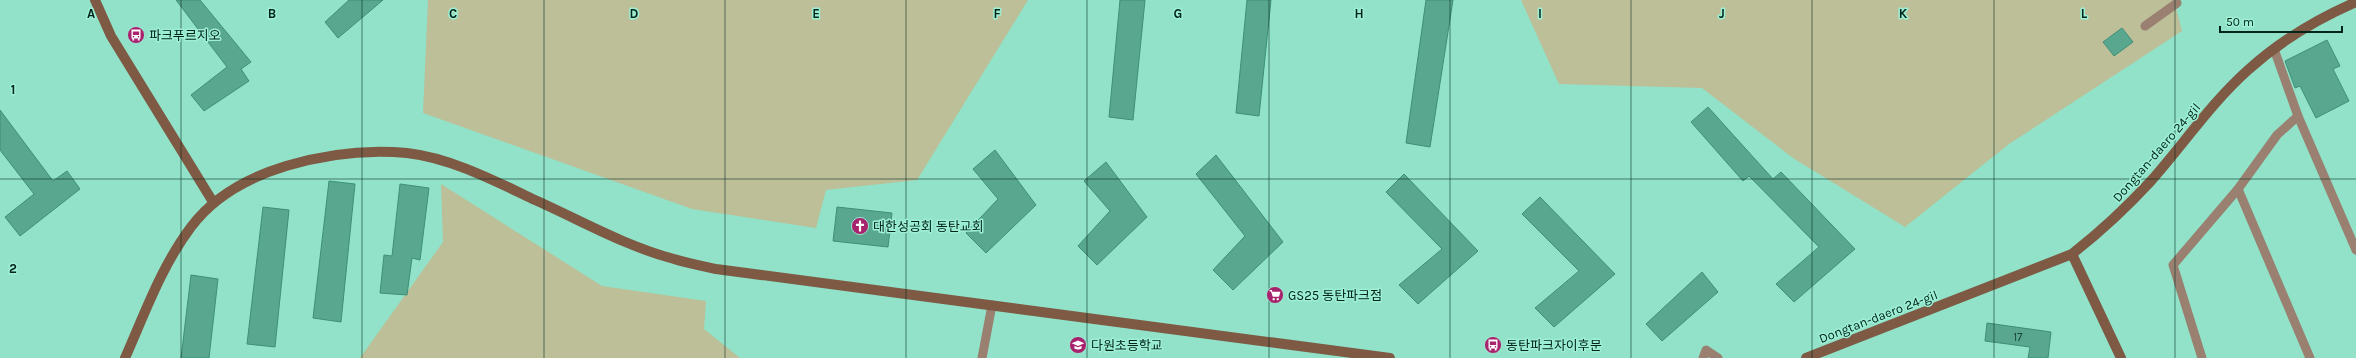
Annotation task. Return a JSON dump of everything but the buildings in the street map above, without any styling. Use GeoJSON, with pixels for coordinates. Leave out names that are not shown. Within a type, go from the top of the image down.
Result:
{"type":"FeatureCollection","features":[{"type":"Feature","properties":{"kind":"street"},"geometry":{"type":"LineString","coordinates":[[95,0],[111,36],[213,202]]}},
{"type":"Feature","properties":{"kind":"street","name":"Dongtan-daero 24-gil"},"geometry":{"type":"LineString","coordinates":[[1806,358],[2072,254],[2101,231],[2150,182],[2196,124],[2248,71],[2274,49],[2312,23],[2356,2]]}},
{"type":"Feature","properties":{"kind":"street"},"geometry":{"type":"LineString","coordinates":[[124,358],[166,263],[192,226],[213,202],[238,186],[273,170],[310,158],[352,152],[408,154],[454,165],[636,246],[673,259],[716,269],[992,305],[1330,355],[1390,358]]}},
{"type":"Feature","properties":{"kind":"street"},"geometry":{"type":"LineString","coordinates":[[2072,254],[2121,358]]}},
{"type":"Feature","properties":{"kind":"lane"},"geometry":{"type":"LineString","coordinates":[[2145,26],[2177,3]]}},
{"type":"Feature","properties":{"kind":"lane"},"geometry":{"type":"LineString","coordinates":[[2274,49],[2298,116],[2356,250]]}},
{"type":"Feature","properties":{"kind":"lane"},"geometry":{"type":"LineString","coordinates":[[2202,358],[2173,265],[2238,189],[2277,135],[2298,116]]}},
{"type":"Feature","properties":{"kind":"lane"},"geometry":{"type":"LineString","coordinates":[[2238,189],[2310,358]]}},
{"type":"Feature","properties":{"kind":"lane"},"geometry":{"type":"LineString","coordinates":[[982,358],[992,305]]}},
{"type":"Feature","properties":{"kind":"lane"},"geometry":{"type":"LineString","coordinates":[[1703,358],[1706,350],[1718,358]]}},
{"type":"Feature","properties":{"kind":"green space"},"geometry":{"type":"Polygon","coordinates":[[[428,0],[1028,0],[917,180],[826,190],[816,228],[692,209],[423,113],[428,0]]]}},
{"type":"Feature","properties":{"kind":"green space"},"geometry":{"type":"Polygon","coordinates":[[[1521,0],[2174,0],[2182,31],[2009,144],[1905,227],[1793,158],[1702,88],[1559,84],[1521,0]]]}},
{"type":"Feature","properties":{"kind":"green space"},"geometry":{"type":"Polygon","coordinates":[[[441,184],[602,286],[706,301],[704,329],[740,358],[360,358],[443,242],[441,184]]]}},
{"type":"Feature","properties":{"kind":"place","name":"파크푸르지오"},"geometry":{"type":"Point","coordinates":[136,35]}},
{"type":"Feature","properties":{"kind":"place","name":"대한성공회 동탄교회"},"geometry":{"type":"Point","coordinates":[860,226]}},
{"type":"Feature","properties":{"kind":"place","name":"GS25 동탄파크점"},"geometry":{"type":"Point","coordinates":[1275,295]}},
{"type":"Feature","properties":{"kind":"place","name":"다원초등학교"},"geometry":{"type":"Point","coordinates":[1078,345]}},
{"type":"Feature","properties":{"kind":"place","name":"동탄파크자이후문"},"geometry":{"type":"Point","coordinates":[1493,345]}}]}
